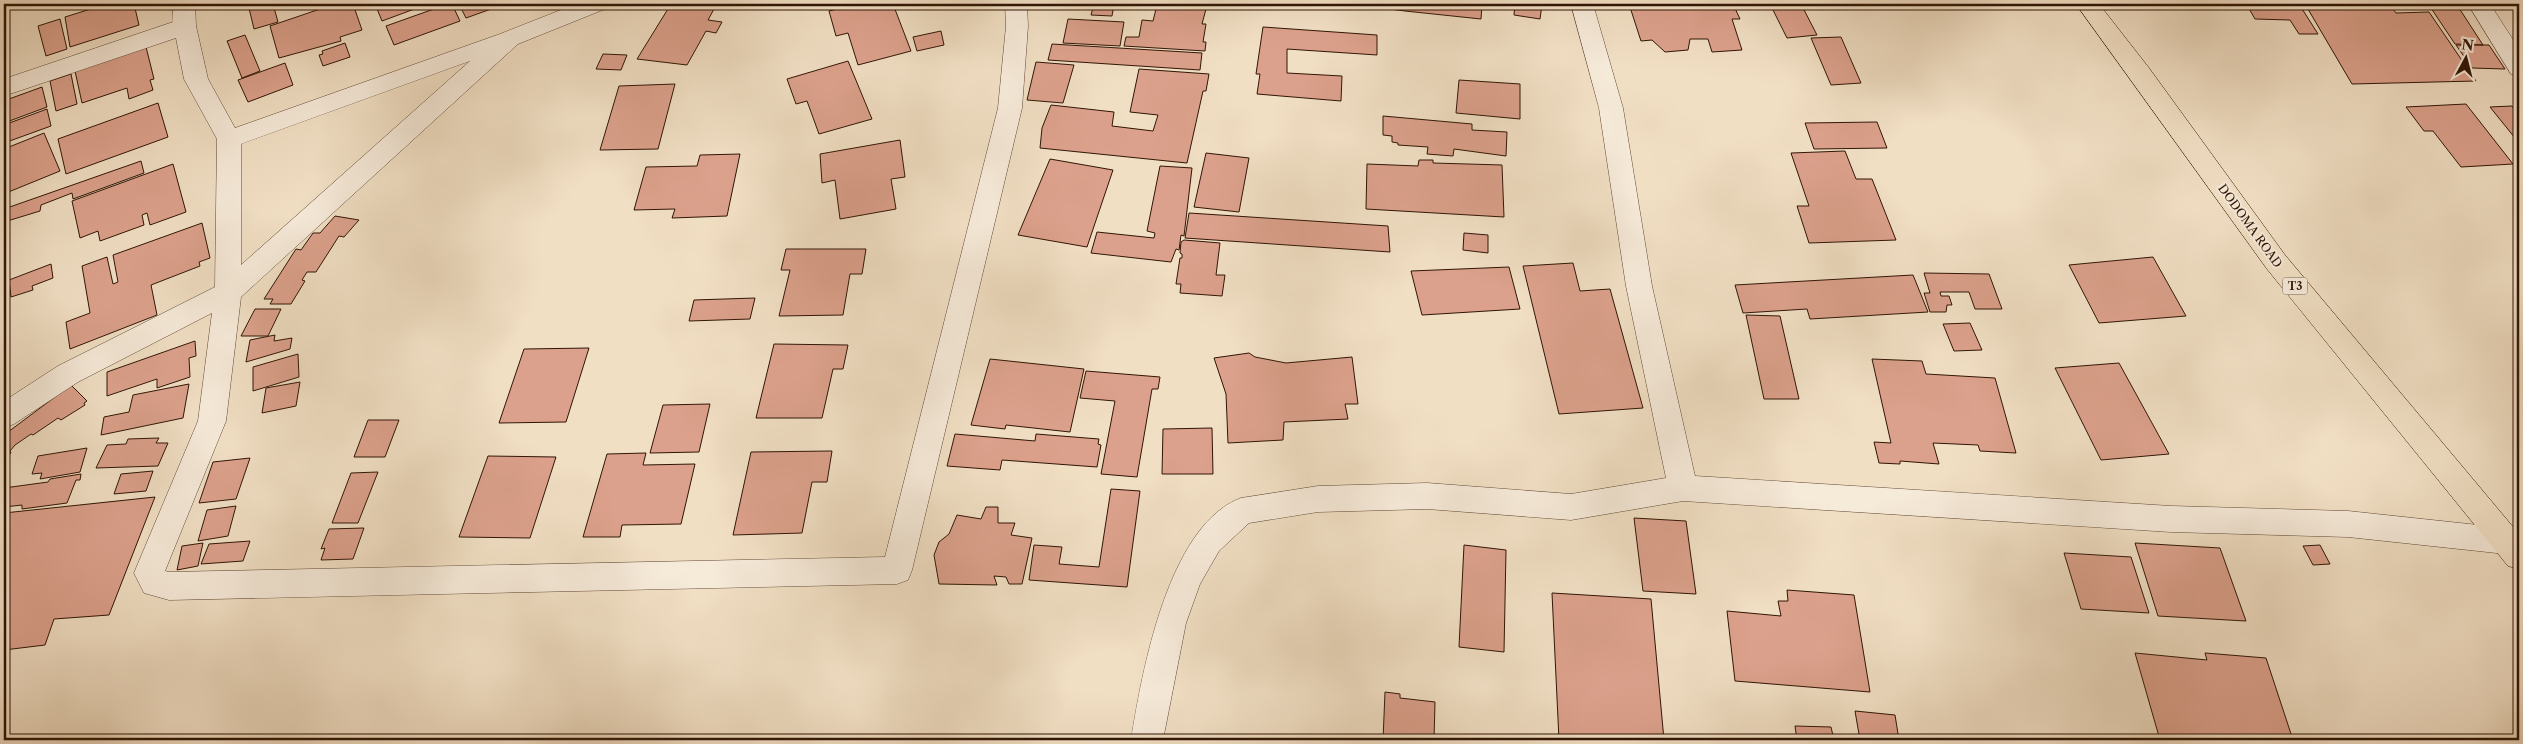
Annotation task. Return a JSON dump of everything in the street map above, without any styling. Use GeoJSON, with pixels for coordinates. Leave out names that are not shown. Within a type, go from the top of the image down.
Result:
{"type":"FeatureCollection","features":[{"type":"Feature","properties":{"kind":"highway","name":"DODOMA ROAD"},"geometry":{"type":"LineString","coordinates":[[2087,4],[2141,74],[2276,262],[2513,549]]}},
{"type":"Feature","properties":{"kind":"street"},"geometry":{"type":"LineString","coordinates":[[228,139],[510,38],[597,4]]}},
{"type":"Feature","properties":{"kind":"street"},"geometry":{"type":"LineString","coordinates":[[4,88],[184,15],[196,79],[228,139],[228,293],[212,421],[149,573],[155,583],[169,586],[897,570],[1010,108],[1017,26],[1016,4]]}},
{"type":"Feature","properties":{"kind":"street"},"geometry":{"type":"LineString","coordinates":[[1582,4],[1610,108],[1639,286],[1684,488]]}},
{"type":"Feature","properties":{"kind":"street"},"geometry":{"type":"LineString","coordinates":[[2479,4],[2519,68]]}},
{"type":"Feature","properties":{"kind":"street"},"geometry":{"type":"LineString","coordinates":[[4,416],[68,374],[228,293],[510,38]]}},
{"type":"Feature","properties":{"kind":"street"},"geometry":{"type":"LineString","coordinates":[[1147,740],[1172,623],[1187,579],[1208,542],[1241,511],[1318,499],[1427,496],[1571,507],[1684,488],[2171,519],[2348,524],[2513,549]]}},
{"type":"Feature","properties":{"kind":"building"},"geometry":{"type":"Polygon","coordinates":[[[107,4],[134,4],[139,25],[70,47],[65,17],[107,4]]]}},
{"type":"Feature","properties":{"kind":"building"},"geometry":{"type":"Polygon","coordinates":[[[248,4],[273,4],[278,22],[254,29],[248,4]]]}},
{"type":"Feature","properties":{"kind":"building"},"geometry":{"type":"Polygon","coordinates":[[[322,4],[353,4],[362,30],[340,37],[341,41],[279,58],[270,26],[323,8],[322,4]]]}},
{"type":"Feature","properties":{"kind":"building"},"geometry":{"type":"Polygon","coordinates":[[[375,4],[428,4],[382,21],[375,4]]]}},
{"type":"Feature","properties":{"kind":"building"},"geometry":{"type":"Polygon","coordinates":[[[452,4],[460,21],[394,45],[386,26],[452,4]]]}},
{"type":"Feature","properties":{"kind":"building"},"geometry":{"type":"Polygon","coordinates":[[[459,4],[505,4],[466,18],[459,4]]]}},
{"type":"Feature","properties":{"kind":"building"},"geometry":{"type":"Polygon","coordinates":[[[671,4],[714,9],[708,20],[722,22],[716,33],[706,31],[687,65],[637,59],[671,4]]]}},
{"type":"Feature","properties":{"kind":"building"},"geometry":{"type":"Polygon","coordinates":[[[857,4],[893,4],[911,51],[858,65],[848,33],[836,36],[829,11],[857,4]]]}},
{"type":"Feature","properties":{"kind":"building"},"geometry":{"type":"Polygon","coordinates":[[[1094,4],[1114,4],[1112,16],[1091,15],[1094,4]]]}},
{"type":"Feature","properties":{"kind":"building"},"geometry":{"type":"Polygon","coordinates":[[[1367,4],[1482,4],[1481,19],[1367,6],[1367,4]]]}},
{"type":"Feature","properties":{"kind":"building"},"geometry":{"type":"Polygon","coordinates":[[[1515,4],[1542,4],[1540,19],[1514,15],[1515,4]]]}},
{"type":"Feature","properties":{"kind":"building"},"geometry":{"type":"Polygon","coordinates":[[[1629,4],[1733,4],[1740,19],[1732,19],[1742,50],[1712,52],[1708,39],[1690,39],[1688,50],[1665,52],[1652,40],[1641,41],[1629,4]]]}},
{"type":"Feature","properties":{"kind":"building"},"geometry":{"type":"Polygon","coordinates":[[[1770,4],[1801,4],[1817,35],[1787,38],[1770,4]]]}},
{"type":"Feature","properties":{"kind":"building"},"geometry":{"type":"Polygon","coordinates":[[[2240,4],[2299,4],[2318,34],[2299,34],[2290,20],[2255,19],[2247,5],[2240,4]]]}},
{"type":"Feature","properties":{"kind":"building"},"geometry":{"type":"Polygon","coordinates":[[[2305,4],[2389,4],[2396,13],[2429,12],[2476,81],[2352,84],[2305,4]]]}},
{"type":"Feature","properties":{"kind":"building"},"geometry":{"type":"Polygon","coordinates":[[[2434,4],[2460,4],[2463,8],[2436,7],[2434,4]]]}},
{"type":"Feature","properties":{"kind":"building"},"geometry":{"type":"Polygon","coordinates":[[[1157,5],[1206,9],[1202,24],[1206,24],[1203,42],[1206,42],[1205,51],[1124,46],[1126,37],[1139,37],[1142,20],[1153,21],[1157,5]]]}},
{"type":"Feature","properties":{"kind":"building"},"geometry":{"type":"Polygon","coordinates":[[[2431,8],[2459,8],[2483,45],[2455,44],[2431,8]]]}},
{"type":"Feature","properties":{"kind":"building"},"geometry":{"type":"Polygon","coordinates":[[[60,19],[67,49],[46,56],[38,26],[60,19]]]}},
{"type":"Feature","properties":{"kind":"building"},"geometry":{"type":"Polygon","coordinates":[[[1068,19],[1124,22],[1120,46],[1063,43],[1068,19]]]}},
{"type":"Feature","properties":{"kind":"building"},"geometry":{"type":"Polygon","coordinates":[[[1263,27],[1377,35],[1377,55],[1287,49],[1287,73],[1342,76],[1341,101],[1257,94],[1260,74],[1256,74],[1263,27]]]}},
{"type":"Feature","properties":{"kind":"building"},"geometry":{"type":"Polygon","coordinates":[[[941,31],[944,45],[917,51],[913,37],[941,31]]]}},
{"type":"Feature","properties":{"kind":"building"},"geometry":{"type":"Polygon","coordinates":[[[245,35],[260,71],[242,78],[227,41],[245,35]]]}},
{"type":"Feature","properties":{"kind":"building"},"geometry":{"type":"Polygon","coordinates":[[[1841,37],[1861,83],[1831,85],[1811,38],[1841,37]]]}},
{"type":"Feature","properties":{"kind":"building"},"geometry":{"type":"Polygon","coordinates":[[[345,43],[350,57],[323,66],[319,55],[323,54],[322,51],[345,43]]]}},
{"type":"Feature","properties":{"kind":"building"},"geometry":{"type":"Polygon","coordinates":[[[1052,44],[1202,53],[1200,70],[1048,60],[1052,44]]]}},
{"type":"Feature","properties":{"kind":"building"},"geometry":{"type":"Polygon","coordinates":[[[2456,45],[2489,45],[2505,69],[2472,68],[2456,45]]]}},
{"type":"Feature","properties":{"kind":"building"},"geometry":{"type":"Polygon","coordinates":[[[146,47],[154,79],[150,80],[153,90],[129,99],[127,88],[82,103],[75,71],[146,47]]]}},
{"type":"Feature","properties":{"kind":"building"},"geometry":{"type":"Polygon","coordinates":[[[603,54],[627,55],[621,70],[596,69],[603,54]]]}},
{"type":"Feature","properties":{"kind":"building"},"geometry":{"type":"Polygon","coordinates":[[[848,61],[872,119],[819,134],[807,101],[796,104],[787,79],[848,61]]]}},
{"type":"Feature","properties":{"kind":"building"},"geometry":{"type":"Polygon","coordinates":[[[1036,62],[1074,65],[1063,103],[1027,100],[1036,62]]]}},
{"type":"Feature","properties":{"kind":"building"},"geometry":{"type":"Polygon","coordinates":[[[285,63],[293,85],[248,102],[238,80],[285,63]]]}},
{"type":"Feature","properties":{"kind":"building"},"geometry":{"type":"Polygon","coordinates":[[[1139,69],[1209,74],[1206,91],[1203,91],[1187,163],[1040,148],[1042,128],[1051,105],[1114,112],[1112,126],[1153,131],[1158,115],[1130,112],[1139,69]]]}},
{"type":"Feature","properties":{"kind":"building"},"geometry":{"type":"Polygon","coordinates":[[[71,74],[77,104],[56,111],[50,81],[71,74]]]}},
{"type":"Feature","properties":{"kind":"building"},"geometry":{"type":"Polygon","coordinates":[[[1459,80],[1520,84],[1520,119],[1456,113],[1459,80]]]}},
{"type":"Feature","properties":{"kind":"building"},"geometry":{"type":"Polygon","coordinates":[[[675,84],[658,149],[600,150],[619,86],[675,84]]]}},
{"type":"Feature","properties":{"kind":"building"},"geometry":{"type":"Polygon","coordinates":[[[42,87],[47,107],[4,123],[4,94],[8,93],[9,99],[42,87]]]}},
{"type":"Feature","properties":{"kind":"building"},"geometry":{"type":"Polygon","coordinates":[[[158,103],[168,137],[66,174],[58,139],[158,103]]]}},
{"type":"Feature","properties":{"kind":"building"},"geometry":{"type":"Polygon","coordinates":[[[2466,104],[2513,164],[2461,167],[2433,131],[2424,131],[2406,107],[2466,104]]]}},
{"type":"Feature","properties":{"kind":"building"},"geometry":{"type":"Polygon","coordinates":[[[2512,106],[2519,115],[2519,143],[2490,107],[2512,106]]]}},
{"type":"Feature","properties":{"kind":"building"},"geometry":{"type":"Polygon","coordinates":[[[47,109],[51,126],[4,143],[4,125],[47,109]]]}},
{"type":"Feature","properties":{"kind":"building"},"geometry":{"type":"Polygon","coordinates":[[[1383,116],[1472,124],[1472,130],[1507,132],[1506,156],[1454,149],[1453,156],[1427,154],[1428,147],[1398,145],[1398,143],[1392,142],[1392,136],[1383,135],[1383,116]]]}},
{"type":"Feature","properties":{"kind":"building"},"geometry":{"type":"Polygon","coordinates":[[[1877,122],[1887,148],[1814,149],[1805,123],[1877,122]]]}},
{"type":"Feature","properties":{"kind":"building"},"geometry":{"type":"Polygon","coordinates":[[[44,133],[60,171],[6,193],[4,187],[4,149],[44,133]]]}},
{"type":"Feature","properties":{"kind":"building"},"geometry":{"type":"Polygon","coordinates":[[[900,140],[905,177],[891,179],[896,209],[840,219],[835,180],[822,183],[820,154],[900,140]]]}},
{"type":"Feature","properties":{"kind":"building"},"geometry":{"type":"Polygon","coordinates":[[[1845,151],[1856,179],[1872,179],[1896,240],[1809,243],[1797,206],[1809,206],[1791,153],[1845,151]]]}},
{"type":"Feature","properties":{"kind":"building"},"geometry":{"type":"Polygon","coordinates":[[[1206,153],[1249,158],[1239,212],[1194,207],[1206,153]]]}},
{"type":"Feature","properties":{"kind":"building"},"geometry":{"type":"Polygon","coordinates":[[[740,154],[727,216],[672,218],[675,209],[634,210],[646,167],[697,166],[700,155],[740,154]]]}},
{"type":"Feature","properties":{"kind":"building"},"geometry":{"type":"Polygon","coordinates":[[[1050,159],[1113,170],[1087,247],[1018,235],[1050,159]]]}},
{"type":"Feature","properties":{"kind":"building"},"geometry":{"type":"Polygon","coordinates":[[[1419,160],[1433,160],[1433,163],[1502,165],[1504,217],[1366,209],[1367,164],[1418,166],[1419,160]]]}},
{"type":"Feature","properties":{"kind":"building"},"geometry":{"type":"Polygon","coordinates":[[[141,161],[144,173],[73,199],[72,193],[41,205],[40,211],[4,222],[4,209],[141,161]]]}},
{"type":"Feature","properties":{"kind":"building"},"geometry":{"type":"Polygon","coordinates":[[[173,164],[186,212],[150,225],[147,213],[142,215],[144,225],[100,241],[98,231],[80,238],[72,201],[173,164]]]}},
{"type":"Feature","properties":{"kind":"building"},"geometry":{"type":"Polygon","coordinates":[[[1160,166],[1192,168],[1184,236],[1181,235],[1179,250],[1176,249],[1171,262],[1091,253],[1097,232],[1154,238],[1155,233],[1147,231],[1160,166]]]}},
{"type":"Feature","properties":{"kind":"building"},"geometry":{"type":"Polygon","coordinates":[[[1189,213],[1388,226],[1390,252],[1185,238],[1189,213]]]}},
{"type":"Feature","properties":{"kind":"building"},"geometry":{"type":"Polygon","coordinates":[[[335,216],[359,220],[344,237],[339,236],[316,272],[307,272],[302,280],[305,281],[291,304],[270,304],[273,299],[264,299],[296,249],[301,250],[313,233],[320,233],[335,216]]]}},
{"type":"Feature","properties":{"kind":"building"},"geometry":{"type":"Polygon","coordinates":[[[202,223],[210,258],[199,262],[200,266],[151,285],[157,315],[70,349],[66,322],[90,313],[82,266],[107,257],[113,284],[118,282],[113,255],[202,223]]]}},
{"type":"Feature","properties":{"kind":"building"},"geometry":{"type":"Polygon","coordinates":[[[1464,233],[1488,235],[1488,253],[1463,250],[1464,233]]]}},
{"type":"Feature","properties":{"kind":"building"},"geometry":{"type":"Polygon","coordinates":[[[1184,240],[1220,243],[1216,275],[1225,275],[1222,296],[1180,293],[1181,284],[1176,284],[1180,258],[1182,258],[1180,253],[1181,242],[1184,240]]]}},
{"type":"Feature","properties":{"kind":"building"},"geometry":{"type":"Polygon","coordinates":[[[786,249],[866,249],[862,274],[850,274],[843,315],[779,316],[790,270],[781,270],[786,249]]]}},
{"type":"Feature","properties":{"kind":"building"},"geometry":{"type":"Polygon","coordinates":[[[2153,257],[2186,316],[2099,323],[2069,265],[2153,257]]]}},
{"type":"Feature","properties":{"kind":"building"},"geometry":{"type":"Polygon","coordinates":[[[1573,263],[1580,291],[1610,289],[1643,408],[1559,414],[1523,266],[1573,263]]]}},
{"type":"Feature","properties":{"kind":"building"},"geometry":{"type":"Polygon","coordinates":[[[51,264],[53,278],[32,286],[33,290],[11,297],[9,280],[51,264]]]}},
{"type":"Feature","properties":{"kind":"building"},"geometry":{"type":"Polygon","coordinates":[[[1509,267],[1520,309],[1422,315],[1411,271],[1509,267]]]}},
{"type":"Feature","properties":{"kind":"building"},"geometry":{"type":"Polygon","coordinates":[[[1924,273],[1989,274],[2002,309],[1975,309],[1969,292],[1940,292],[1941,296],[1949,296],[1952,305],[1947,305],[1946,312],[1930,312],[1924,293],[1930,293],[1924,273]]]}},
{"type":"Feature","properties":{"kind":"building"},"geometry":{"type":"Polygon","coordinates":[[[1913,275],[1928,312],[1810,319],[1807,309],[1743,313],[1735,285],[1913,275]]]}},
{"type":"Feature","properties":{"kind":"building"},"geometry":{"type":"Polygon","coordinates":[[[755,298],[750,319],[689,321],[694,300],[755,298]]]}},
{"type":"Feature","properties":{"kind":"building"},"geometry":{"type":"Polygon","coordinates":[[[255,309],[281,309],[268,336],[241,336],[255,309]]]}},
{"type":"Feature","properties":{"kind":"building"},"geometry":{"type":"Polygon","coordinates":[[[1746,315],[1780,316],[1799,399],[1764,399],[1746,315]]]}},
{"type":"Feature","properties":{"kind":"building"},"geometry":{"type":"Polygon","coordinates":[[[1970,323],[1982,350],[1954,351],[1943,324],[1970,323]]]}},
{"type":"Feature","properties":{"kind":"building"},"geometry":{"type":"Polygon","coordinates":[[[275,335],[274,341],[292,338],[290,349],[246,362],[250,340],[275,335]]]}},
{"type":"Feature","properties":{"kind":"building"},"geometry":{"type":"Polygon","coordinates":[[[195,341],[196,356],[189,358],[190,377],[157,388],[157,379],[107,396],[107,372],[195,341]]]}},
{"type":"Feature","properties":{"kind":"building"},"geometry":{"type":"Polygon","coordinates":[[[774,344],[848,345],[843,369],[833,369],[822,418],[756,418],[774,344]]]}},
{"type":"Feature","properties":{"kind":"building"},"geometry":{"type":"Polygon","coordinates":[[[589,348],[566,422],[499,423],[524,349],[589,348]]]}},
{"type":"Feature","properties":{"kind":"building"},"geometry":{"type":"Polygon","coordinates":[[[1249,353],[1255,357],[1286,363],[1352,357],[1358,404],[1345,404],[1348,419],[1284,422],[1283,440],[1228,443],[1226,394],[1214,358],[1249,353]]]}},
{"type":"Feature","properties":{"kind":"building"},"geometry":{"type":"Polygon","coordinates":[[[298,354],[299,377],[253,391],[253,367],[298,354]]]}},
{"type":"Feature","properties":{"kind":"building"},"geometry":{"type":"Polygon","coordinates":[[[990,359],[1084,369],[1070,432],[1006,425],[1005,429],[971,425],[990,359]]]}},
{"type":"Feature","properties":{"kind":"building"},"geometry":{"type":"Polygon","coordinates":[[[1872,359],[1922,361],[1926,374],[1995,378],[2016,453],[1980,451],[1978,445],[1933,443],[1939,464],[1900,461],[1900,464],[1879,463],[1874,442],[1891,443],[1872,359]]]}},
{"type":"Feature","properties":{"kind":"building"},"geometry":{"type":"Polygon","coordinates":[[[2119,363],[2169,454],[2101,460],[2055,368],[2119,363]]]}},
{"type":"Feature","properties":{"kind":"building"},"geometry":{"type":"Polygon","coordinates":[[[1086,371],[1160,377],[1158,389],[1152,389],[1137,477],[1101,474],[1115,401],[1080,398],[1086,371]]]}},
{"type":"Feature","properties":{"kind":"building"},"geometry":{"type":"Polygon","coordinates":[[[300,382],[296,406],[262,413],[266,388],[300,382]]]}},
{"type":"Feature","properties":{"kind":"building"},"geometry":{"type":"Polygon","coordinates":[[[189,384],[183,418],[101,435],[104,417],[129,412],[133,395],[189,384]]]}},
{"type":"Feature","properties":{"kind":"building"},"geometry":{"type":"Polygon","coordinates":[[[71,385],[87,401],[84,403],[85,405],[61,420],[58,418],[33,435],[31,434],[15,445],[10,451],[11,453],[4,459],[4,435],[71,385]]]}},
{"type":"Feature","properties":{"kind":"building"},"geometry":{"type":"Polygon","coordinates":[[[710,404],[699,452],[650,453],[663,405],[710,404]]]}},
{"type":"Feature","properties":{"kind":"building"},"geometry":{"type":"Polygon","coordinates":[[[368,420],[399,420],[385,457],[354,457],[368,420]]]}},
{"type":"Feature","properties":{"kind":"building"},"geometry":{"type":"Polygon","coordinates":[[[1212,428],[1213,474],[1162,474],[1163,429],[1212,428]]]}},
{"type":"Feature","properties":{"kind":"building"},"geometry":{"type":"Polygon","coordinates":[[[955,434],[1035,441],[1036,434],[1099,439],[1098,444],[1101,445],[1097,467],[1002,460],[1000,470],[947,466],[955,434]]]}},
{"type":"Feature","properties":{"kind":"building"},"geometry":{"type":"Polygon","coordinates":[[[159,438],[156,443],[168,443],[158,466],[96,468],[107,445],[126,444],[128,439],[159,438]]]}},
{"type":"Feature","properties":{"kind":"building"},"geometry":{"type":"Polygon","coordinates":[[[87,448],[80,472],[40,479],[42,473],[32,474],[38,456],[87,448]]]}},
{"type":"Feature","properties":{"kind":"building"},"geometry":{"type":"Polygon","coordinates":[[[832,451],[827,482],[812,482],[802,533],[733,535],[751,452],[832,451]]]}},
{"type":"Feature","properties":{"kind":"building"},"geometry":{"type":"Polygon","coordinates":[[[646,453],[643,465],[695,464],[681,524],[622,525],[620,537],[583,537],[607,454],[646,453]]]}},
{"type":"Feature","properties":{"kind":"building"},"geometry":{"type":"Polygon","coordinates":[[[488,456],[556,457],[530,538],[459,537],[488,456]]]}},
{"type":"Feature","properties":{"kind":"building"},"geometry":{"type":"Polygon","coordinates":[[[250,458],[236,499],[199,503],[213,462],[250,458]]]}},
{"type":"Feature","properties":{"kind":"building"},"geometry":{"type":"Polygon","coordinates":[[[153,471],[146,491],[114,494],[121,474],[153,471]]]}},
{"type":"Feature","properties":{"kind":"building"},"geometry":{"type":"Polygon","coordinates":[[[378,472],[358,523],[332,523],[351,473],[378,472]]]}},
{"type":"Feature","properties":{"kind":"building"},"geometry":{"type":"Polygon","coordinates":[[[81,474],[80,480],[76,480],[67,503],[22,509],[22,505],[4,507],[4,488],[48,482],[50,479],[81,474]]]}},
{"type":"Feature","properties":{"kind":"building"},"geometry":{"type":"Polygon","coordinates":[[[1111,489],[1140,491],[1127,587],[1029,580],[1034,545],[1062,547],[1059,564],[1099,567],[1111,489]]]}},
{"type":"Feature","properties":{"kind":"building"},"geometry":{"type":"Polygon","coordinates":[[[155,497],[109,615],[54,619],[45,645],[4,650],[4,513],[155,497]]]}},
{"type":"Feature","properties":{"kind":"building"},"geometry":{"type":"Polygon","coordinates":[[[236,506],[228,536],[198,541],[207,510],[236,506]]]}},
{"type":"Feature","properties":{"kind":"building"},"geometry":{"type":"Polygon","coordinates":[[[986,507],[998,507],[998,523],[1015,523],[1011,535],[1032,538],[1022,584],[1009,584],[1006,577],[994,576],[997,585],[939,584],[934,555],[939,542],[949,534],[957,515],[981,519],[986,507]]]}},
{"type":"Feature","properties":{"kind":"building"},"geometry":{"type":"Polygon","coordinates":[[[1634,518],[1686,521],[1696,594],[1643,591],[1634,518]]]}},
{"type":"Feature","properties":{"kind":"building"},"geometry":{"type":"Polygon","coordinates":[[[364,528],[353,559],[321,560],[325,548],[321,549],[329,529],[364,528]]]}},
{"type":"Feature","properties":{"kind":"building"},"geometry":{"type":"Polygon","coordinates":[[[250,541],[243,561],[201,564],[209,544],[250,541]]]}},
{"type":"Feature","properties":{"kind":"building"},"geometry":{"type":"Polygon","coordinates":[[[203,543],[198,566],[177,570],[182,546],[203,543]]]}},
{"type":"Feature","properties":{"kind":"building"},"geometry":{"type":"Polygon","coordinates":[[[2135,543],[2220,548],[2246,621],[2158,616],[2135,543]]]}},
{"type":"Feature","properties":{"kind":"building"},"geometry":{"type":"Polygon","coordinates":[[[1464,545],[1506,550],[1504,652],[1459,647],[1464,545]]]}},
{"type":"Feature","properties":{"kind":"building"},"geometry":{"type":"Polygon","coordinates":[[[2320,545],[2330,564],[2313,565],[2303,546],[2320,545]]]}},
{"type":"Feature","properties":{"kind":"building"},"geometry":{"type":"Polygon","coordinates":[[[2064,553],[2131,557],[2149,613],[2081,609],[2064,553]]]}},
{"type":"Feature","properties":{"kind":"building"},"geometry":{"type":"Polygon","coordinates":[[[1787,590],[1854,595],[1870,692],[1735,681],[1727,611],[1781,616],[1778,601],[1788,601],[1787,590]]]}},
{"type":"Feature","properties":{"kind":"building"},"geometry":{"type":"Polygon","coordinates":[[[1552,593],[1651,599],[1664,740],[1559,740],[1552,593]]]}},
{"type":"Feature","properties":{"kind":"building"},"geometry":{"type":"Polygon","coordinates":[[[2135,653],[2207,660],[2205,653],[2266,658],[2293,740],[2160,740],[2135,653]]]}},
{"type":"Feature","properties":{"kind":"building"},"geometry":{"type":"Polygon","coordinates":[[[1385,692],[1400,694],[1400,698],[1435,702],[1434,740],[1383,740],[1385,692]]]}},
{"type":"Feature","properties":{"kind":"building"},"geometry":{"type":"Polygon","coordinates":[[[1855,711],[1895,715],[1899,740],[1860,740],[1855,711]]]}},
{"type":"Feature","properties":{"kind":"building"},"geometry":{"type":"Polygon","coordinates":[[[1795,726],[1831,727],[1834,740],[1797,740],[1795,726]]]}}]}
